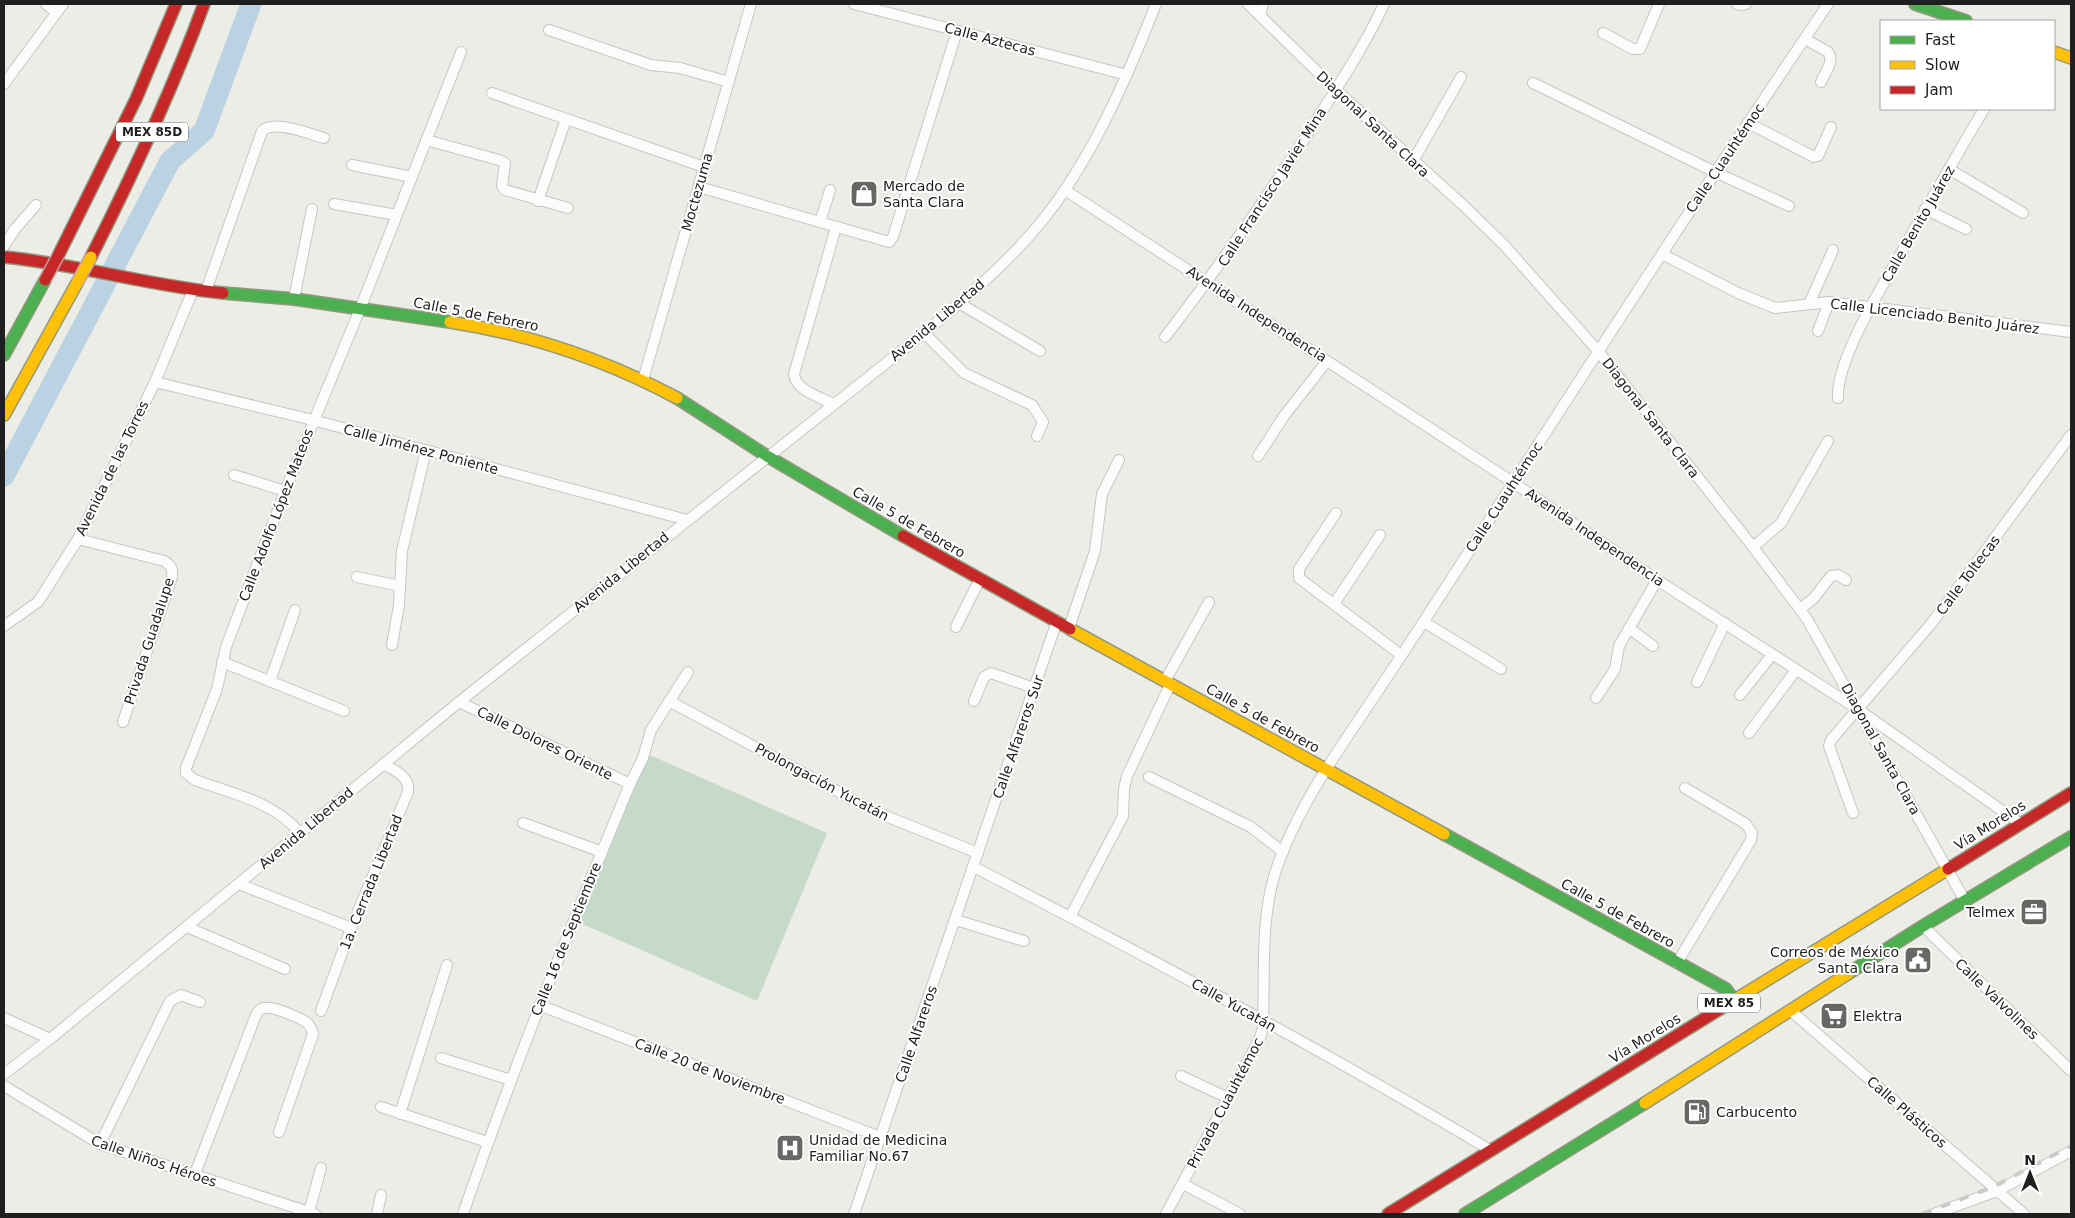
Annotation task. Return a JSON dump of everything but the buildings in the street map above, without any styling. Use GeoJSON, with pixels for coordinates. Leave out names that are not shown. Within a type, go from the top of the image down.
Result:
{"type":"FeatureCollection","features":[{"type":"Feature","properties":{"kind":"main road","name":"MEX 85D"},"geometry":{"type":"LineString","coordinates":[[4,355],[108,160],[138,96],[176,4]]}},
{"type":"Feature","properties":{"kind":"main road","name":"MEX 85D"},"geometry":{"type":"LineString","coordinates":[[4,414],[91,257],[130,181],[162,112],[204,4]]}},
{"type":"Feature","properties":{"kind":"main road"},"geometry":{"type":"LineString","coordinates":[[1915,4],[1963,20]]}},
{"type":"Feature","properties":{"kind":"main road"},"geometry":{"type":"LineString","coordinates":[[2055,52],[2071,58]]}},
{"type":"Feature","properties":{"kind":"main road","name":"Calle 5 de Febrero"},"geometry":{"type":"LineString","coordinates":[[4,257],[34,260],[193,290],[294,299],[436,319],[534,339],[643,380],[693,407],[767,456],[854,509],[1726,990],[1734,1000]]}},
{"type":"Feature","properties":{"kind":"main road","name":"Vía Morelos"},"geometry":{"type":"LineString","coordinates":[[1388,1214],[2071,792]]}},
{"type":"Feature","properties":{"kind":"main road","name":"MEX 85"},"geometry":{"type":"LineString","coordinates":[[1465,1214],[1693,1073],[1923,926],[2071,837]]}},
{"type":"Feature","properties":{"kind":"street"},"geometry":{"type":"LineString","coordinates":[[46,4],[56,12]]}},
{"type":"Feature","properties":{"kind":"street"},"geometry":{"type":"LineString","coordinates":[[4,84],[56,12],[64,4]]}},
{"type":"Feature","properties":{"kind":"street","name":"Moctezuma"},"geometry":{"type":"LineString","coordinates":[[643,380],[751,4]]}},
{"type":"Feature","properties":{"kind":"street","name":"Calle Aztecas"},"geometry":{"type":"LineString","coordinates":[[854,4],[889,8],[957,31],[1126,75]]}},
{"type":"Feature","properties":{"kind":"street","name":"Avenida Libertad"},"geometry":{"type":"LineString","coordinates":[[4,1074],[50,1039],[187,927],[299,832],[459,702],[924,333],[996,271],[1042,221],[1065,190],[1096,135],[1126,75],[1156,4]]}},
{"type":"Feature","properties":{"kind":"street","name":"Diagonal Santa Clara"},"geometry":{"type":"LineString","coordinates":[[1248,4],[1336,90],[1504,245],[1598,351],[1753,547],[1817,633],[1965,901]]}},
{"type":"Feature","properties":{"kind":"street"},"geometry":{"type":"LineString","coordinates":[[1260,16],[1263,4]]}},
{"type":"Feature","properties":{"kind":"street","name":"Calle Francisco Javier Mina"},"geometry":{"type":"LineString","coordinates":[[1165,337],[1208,282],[1271,191],[1336,90],[1384,4]]}},
{"type":"Feature","properties":{"kind":"street"},"geometry":{"type":"LineString","coordinates":[[1603,32],[1633,49],[1640,49],[1660,4]]}},
{"type":"Feature","properties":{"kind":"street"},"geometry":{"type":"LineString","coordinates":[[1737,4],[1746,4]]}},
{"type":"Feature","properties":{"kind":"street","name":"Calle Cuauhtémoc"},"geometry":{"type":"LineString","coordinates":[[1263,1021],[1267,910],[1270,892],[1283,852],[1326,770],[1715,172],[1828,4]]}},
{"type":"Feature","properties":{"kind":"street"},"geometry":{"type":"LineString","coordinates":[[549,30],[651,65],[680,68],[729,82]]}},
{"type":"Feature","properties":{"kind":"street"},"geometry":{"type":"LineString","coordinates":[[699,187],[889,242],[893,237],[957,31]]}},
{"type":"Feature","properties":{"kind":"street"},"geometry":{"type":"LineString","coordinates":[[1804,39],[1830,55],[1831,60],[1821,82]]}},
{"type":"Feature","properties":{"kind":"street","name":"Calle Adolfo López Mateos"},"geometry":{"type":"LineString","coordinates":[[299,832],[283,816],[271,809],[195,780],[186,773],[187,762],[217,689],[222,662],[285,491],[360,309],[461,52]]}},
{"type":"Feature","properties":{"kind":"street"},"geometry":{"type":"LineString","coordinates":[[1413,161],[1461,77]]}},
{"type":"Feature","properties":{"kind":"street"},"geometry":{"type":"LineString","coordinates":[[1533,83],[1789,206]]}},
{"type":"Feature","properties":{"kind":"street"},"geometry":{"type":"LineString","coordinates":[[492,93],[704,167]]}},
{"type":"Feature","properties":{"kind":"street","name":"Calle Benito Juárez"},"geometry":{"type":"LineString","coordinates":[[1838,398],[1839,382],[1870,308],[1983,110]]}},
{"type":"Feature","properties":{"kind":"street"},"geometry":{"type":"LineString","coordinates":[[538,201],[566,118]]}},
{"type":"Feature","properties":{"kind":"street"},"geometry":{"type":"LineString","coordinates":[[1748,122],[1814,157],[1818,156],[1831,127]]}},
{"type":"Feature","properties":{"kind":"street"},"geometry":{"type":"LineString","coordinates":[[206,291],[262,131],[268,127],[276,126],[324,138]]}},
{"type":"Feature","properties":{"kind":"street"},"geometry":{"type":"LineString","coordinates":[[426,140],[502,161],[505,169],[503,188],[538,201],[568,208]]}},
{"type":"Feature","properties":{"kind":"street"},"geometry":{"type":"LineString","coordinates":[[352,165],[412,177]]}},
{"type":"Feature","properties":{"kind":"street"},"geometry":{"type":"LineString","coordinates":[[1949,169],[2023,213]]}},
{"type":"Feature","properties":{"kind":"street"},"geometry":{"type":"LineString","coordinates":[[820,222],[830,190]]}},
{"type":"Feature","properties":{"kind":"street","name":"Avenida Independencia"},"geometry":{"type":"LineString","coordinates":[[1065,190],[1514,482],[1657,580],[1859,710],[2021,824]]}},
{"type":"Feature","properties":{"kind":"street"},"geometry":{"type":"LineString","coordinates":[[334,204],[397,215]]}},
{"type":"Feature","properties":{"kind":"street"},"geometry":{"type":"LineString","coordinates":[[4,246],[15,229],[36,205]]}},
{"type":"Feature","properties":{"kind":"street"},"geometry":{"type":"LineString","coordinates":[[294,299],[312,209]]}},
{"type":"Feature","properties":{"kind":"street"},"geometry":{"type":"LineString","coordinates":[[1925,209],[1966,229]]}},
{"type":"Feature","properties":{"kind":"street"},"geometry":{"type":"LineString","coordinates":[[833,404],[799,386],[794,379],[794,374],[836,227]]}},
{"type":"Feature","properties":{"kind":"street"},"geometry":{"type":"LineString","coordinates":[[1809,304],[1832,250]]}},
{"type":"Feature","properties":{"kind":"street","name":"Calle Licenciado Benito Juárez"},"geometry":{"type":"LineString","coordinates":[[1662,254],[1738,293],[1768,306],[1781,308],[1829,302],[2071,332]]}},
{"type":"Feature","properties":{"kind":"street","name":"Avenida de las Torres"},"geometry":{"type":"LineString","coordinates":[[4,626],[38,602],[78,539],[155,382],[193,290]]}},
{"type":"Feature","properties":{"kind":"street"},"geometry":{"type":"LineString","coordinates":[[1818,331],[1829,302]]}},
{"type":"Feature","properties":{"kind":"street"},"geometry":{"type":"LineString","coordinates":[[959,304],[1040,351]]}},
{"type":"Feature","properties":{"kind":"street"},"geometry":{"type":"LineString","coordinates":[[924,333],[964,373],[1034,407],[1043,422],[1037,436]]}},
{"type":"Feature","properties":{"kind":"street"},"geometry":{"type":"LineString","coordinates":[[1258,456],[1284,416],[1327,361]]}},
{"type":"Feature","properties":{"kind":"street","name":"Calle Jiménez Poniente"},"geometry":{"type":"LineString","coordinates":[[155,382],[313,420],[687,520]]}},
{"type":"Feature","properties":{"kind":"street","name":"Calle Toltecas"},"geometry":{"type":"LineString","coordinates":[[1853,813],[1829,744],[1931,624],[2071,435]]}},
{"type":"Feature","properties":{"kind":"street"},"geometry":{"type":"LineString","coordinates":[[1753,547],[1780,525],[1828,441]]}},
{"type":"Feature","properties":{"kind":"street"},"geometry":{"type":"LineString","coordinates":[[392,645],[399,605],[400,563],[404,538],[426,450]]}},
{"type":"Feature","properties":{"kind":"street"},"geometry":{"type":"LineString","coordinates":[[1069,628],[1095,551],[1102,494],[1119,460]]}},
{"type":"Feature","properties":{"kind":"street"},"geometry":{"type":"LineString","coordinates":[[234,475],[285,491]]}},
{"type":"Feature","properties":{"kind":"street"},"geometry":{"type":"LineString","coordinates":[[1336,513],[1298,572],[1303,582],[1401,655]]}},
{"type":"Feature","properties":{"kind":"street"},"geometry":{"type":"LineString","coordinates":[[1334,604],[1380,535]]}},
{"type":"Feature","properties":{"kind":"street","name":"Privada Guadalupe"},"geometry":{"type":"LineString","coordinates":[[78,539],[164,561],[171,567],[172,572],[122,722]]}},
{"type":"Feature","properties":{"kind":"street"},"geometry":{"type":"LineString","coordinates":[[1800,609],[1812,599],[1832,576],[1838,575],[1846,580]]}},
{"type":"Feature","properties":{"kind":"street"},"geometry":{"type":"LineString","coordinates":[[357,577],[400,586]]}},
{"type":"Feature","properties":{"kind":"street"},"geometry":{"type":"LineString","coordinates":[[956,627],[980,579]]}},
{"type":"Feature","properties":{"kind":"street"},"geometry":{"type":"LineString","coordinates":[[1596,698],[1615,669],[1618,651],[1657,580]]}},
{"type":"Feature","properties":{"kind":"street"},"geometry":{"type":"LineString","coordinates":[[1070,917],[1123,816],[1124,789],[1127,776],[1168,683],[1210,602]]}},
{"type":"Feature","properties":{"kind":"street"},"geometry":{"type":"LineString","coordinates":[[270,680],[295,610]]}},
{"type":"Feature","properties":{"kind":"street","name":"Calle Alfareros Sur"},"geometry":{"type":"LineString","coordinates":[[978,853],[1057,621]]}},
{"type":"Feature","properties":{"kind":"street"},"geometry":{"type":"LineString","coordinates":[[1424,622],[1501,669]]}},
{"type":"Feature","properties":{"kind":"street"},"geometry":{"type":"LineString","coordinates":[[1697,682],[1725,623]]}},
{"type":"Feature","properties":{"kind":"street"},"geometry":{"type":"LineString","coordinates":[[1629,628],[1653,646]]}},
{"type":"Feature","properties":{"kind":"street"},"geometry":{"type":"LineString","coordinates":[[1740,696],[1772,655]]}},
{"type":"Feature","properties":{"kind":"street"},"geometry":{"type":"LineString","coordinates":[[222,662],[344,711]]}},
{"type":"Feature","properties":{"kind":"street"},"geometry":{"type":"LineString","coordinates":[[1749,733],[1796,670]]}},
{"type":"Feature","properties":{"kind":"street","name":"Calle 16 de Septiembre"},"geometry":{"type":"LineString","coordinates":[[463,1214],[539,1005],[630,784],[643,758],[651,730],[688,672]]}},
{"type":"Feature","properties":{"kind":"street"},"geometry":{"type":"LineString","coordinates":[[974,701],[984,678],[991,673],[1034,688]]}},
{"type":"Feature","properties":{"kind":"street","name":"Prolongación Yucatán"},"geometry":{"type":"LineString","coordinates":[[669,701],[878,813],[978,853]]}},
{"type":"Feature","properties":{"kind":"street","name":"Calle Dolores Oriente"},"geometry":{"type":"LineString","coordinates":[[459,702],[630,784]]}},
{"type":"Feature","properties":{"kind":"street","name":"1a. Cerrada Libertad"},"geometry":{"type":"LineString","coordinates":[[321,1011],[351,928],[408,792],[409,784],[404,777],[384,764]]}},
{"type":"Feature","properties":{"kind":"street"},"geometry":{"type":"LineString","coordinates":[[1149,777],[1251,827],[1283,852]]}},
{"type":"Feature","properties":{"kind":"street"},"geometry":{"type":"LineString","coordinates":[[1677,963],[1749,845],[1752,833],[1746,824],[1685,788]]}},
{"type":"Feature","properties":{"kind":"street"},"geometry":{"type":"LineString","coordinates":[[524,823],[602,852]]}},
{"type":"Feature","properties":{"kind":"street","name":"Calle Alfareros"},"geometry":{"type":"LineString","coordinates":[[854,1214],[978,853]]}},
{"type":"Feature","properties":{"kind":"street","name":"Calle Yucatán"},"geometry":{"type":"LineString","coordinates":[[974,867],[1263,1021],[1490,1150]]}},
{"type":"Feature","properties":{"kind":"street"},"geometry":{"type":"LineString","coordinates":[[239,884],[351,928]]}},
{"type":"Feature","properties":{"kind":"street"},"geometry":{"type":"LineString","coordinates":[[956,920],[1024,941]]}},
{"type":"Feature","properties":{"kind":"street","name":"Calle Valvolines"},"geometry":{"type":"LineString","coordinates":[[1923,926],[2071,1072]]}},
{"type":"Feature","properties":{"kind":"street"},"geometry":{"type":"LineString","coordinates":[[187,927],[285,969]]}},
{"type":"Feature","properties":{"kind":"street"},"geometry":{"type":"LineString","coordinates":[[400,1114],[447,964]]}},
{"type":"Feature","properties":{"kind":"street"},"geometry":{"type":"LineString","coordinates":[[100,1144],[170,1001],[180,995],[200,1002]]}},
{"type":"Feature","properties":{"kind":"street","name":"Calle 20 de Noviembre"},"geometry":{"type":"LineString","coordinates":[[539,1005],[880,1137]]}},
{"type":"Feature","properties":{"kind":"street"},"geometry":{"type":"LineString","coordinates":[[194,1176],[256,1015],[266,1007],[302,1020],[311,1029],[313,1034],[279,1132]]}},
{"type":"Feature","properties":{"kind":"street","name":"Calle Plásticos"},"geometry":{"type":"LineString","coordinates":[[1790,1010],[2024,1214]]}},
{"type":"Feature","properties":{"kind":"street"},"geometry":{"type":"LineString","coordinates":[[4,1018],[50,1039]]}},
{"type":"Feature","properties":{"kind":"street","name":"Privada Cuauhtémoc"},"geometry":{"type":"LineString","coordinates":[[1166,1214],[1260,1038],[1263,1021]]}},
{"type":"Feature","properties":{"kind":"street"},"geometry":{"type":"LineString","coordinates":[[441,1058],[511,1080]]}},
{"type":"Feature","properties":{"kind":"street"},"geometry":{"type":"LineString","coordinates":[[1182,1076],[1228,1098]]}},
{"type":"Feature","properties":{"kind":"street","name":"Calle Niños Héroes"},"geometry":{"type":"LineString","coordinates":[[4,1086],[100,1144],[312,1213]]}},
{"type":"Feature","properties":{"kind":"street"},"geometry":{"type":"LineString","coordinates":[[381,1107],[488,1142]]}},
{"type":"Feature","properties":{"kind":"street"},"geometry":{"type":"LineString","coordinates":[[1934,1214],[1997,1191],[2071,1151]]}},
{"type":"Feature","properties":{"kind":"street"},"geometry":{"type":"LineString","coordinates":[[312,1213],[321,1168]]}},
{"type":"Feature","properties":{"kind":"street","name":"Privada Cuauhtémoc"},"geometry":{"type":"LineString","coordinates":[[1183,1184],[1240,1214]]}},
{"type":"Feature","properties":{"kind":"street"},"geometry":{"type":"LineString","coordinates":[[376,1214],[381,1195]]}},
{"type":"Feature","properties":{"kind":"green space"},"geometry":{"type":"Polygon","coordinates":[[[645,753],[827,833],[757,1001],[578,922],[645,753]]]}},
{"type":"Feature","properties":{"kind":"waterway"},"geometry":{"type":"LineString","coordinates":[[4,476],[170,161],[204,131],[251,4]]}},
{"type":"Feature","properties":{"kind":"railway"},"geometry":{"type":"LineString","coordinates":[[1922,1214],[1993,1187],[2071,1146]]}},
{"type":"Feature","properties":{"kind":"traffic: fast"},"geometry":{"type":"LineString","coordinates":[[1915,4],[1963,20]]}},
{"type":"Feature","properties":{"kind":"traffic: fast"},"geometry":{"type":"LineString","coordinates":[[4,355],[45,280]]}},
{"type":"Feature","properties":{"kind":"traffic: fast"},"geometry":{"type":"LineString","coordinates":[[223,293],[294,299],[450,322]]}},
{"type":"Feature","properties":{"kind":"traffic: fast"},"geometry":{"type":"LineString","coordinates":[[677,398],[767,456],[903,536]]}},
{"type":"Feature","properties":{"kind":"traffic: fast"},"geometry":{"type":"LineString","coordinates":[[1444,834],[1726,989],[1734,1000]]}},
{"type":"Feature","properties":{"kind":"traffic: fast"},"geometry":{"type":"LineString","coordinates":[[1849,973],[2071,837]]}},
{"type":"Feature","properties":{"kind":"traffic: fast"},"geometry":{"type":"LineString","coordinates":[[1465,1214],[1645,1103]]}},
{"type":"Feature","properties":{"kind":"traffic: slow"},"geometry":{"type":"LineString","coordinates":[[2055,52],[2071,58]]}},
{"type":"Feature","properties":{"kind":"traffic: slow"},"geometry":{"type":"LineString","coordinates":[[77,283],[91,257]]}},
{"type":"Feature","properties":{"kind":"traffic: slow"},"geometry":{"type":"LineString","coordinates":[[4,415],[77,283]]}},
{"type":"Feature","properties":{"kind":"traffic: slow"},"geometry":{"type":"LineString","coordinates":[[450,322],[480,327],[566,350],[623,372],[677,398]]}},
{"type":"Feature","properties":{"kind":"traffic: slow"},"geometry":{"type":"LineString","coordinates":[[1070,629],[1444,834]]}},
{"type":"Feature","properties":{"kind":"traffic: slow"},"geometry":{"type":"LineString","coordinates":[[1720,1009],[1948,869]]}},
{"type":"Feature","properties":{"kind":"traffic: slow"},"geometry":{"type":"LineString","coordinates":[[1645,1103],[1849,973]]}},
{"type":"Feature","properties":{"kind":"traffic: jam"},"geometry":{"type":"LineString","coordinates":[[59,254],[136,99],[176,4]]}},
{"type":"Feature","properties":{"kind":"traffic: jam"},"geometry":{"type":"LineString","coordinates":[[91,257],[151,132],[179,69],[204,4]]}},
{"type":"Feature","properties":{"kind":"traffic: jam"},"geometry":{"type":"LineString","coordinates":[[45,280],[59,254]]}},
{"type":"Feature","properties":{"kind":"traffic: jam"},"geometry":{"type":"LineString","coordinates":[[4,257],[32,260],[195,290],[223,293]]}},
{"type":"Feature","properties":{"kind":"traffic: jam"},"geometry":{"type":"LineString","coordinates":[[903,536],[1070,629]]}},
{"type":"Feature","properties":{"kind":"traffic: jam"},"geometry":{"type":"LineString","coordinates":[[1948,869],[2071,793]]}},
{"type":"Feature","properties":{"kind":"traffic: jam"},"geometry":{"type":"LineString","coordinates":[[1388,1214],[1720,1009]]}},
{"type":"Feature","properties":{"kind":"place","name":"Mercado de Santa Clara"},"geometry":{"type":"Point","coordinates":[864,194]}},
{"type":"Feature","properties":{"kind":"place","name":"Telmex"},"geometry":{"type":"Point","coordinates":[2034,912]}},
{"type":"Feature","properties":{"kind":"place","name":"Correos de México Santa Clara"},"geometry":{"type":"Point","coordinates":[1918,960]}},
{"type":"Feature","properties":{"kind":"place","name":"Elektra"},"geometry":{"type":"Point","coordinates":[1834,1016]}},
{"type":"Feature","properties":{"kind":"place","name":"Carbucento"},"geometry":{"type":"Point","coordinates":[1697,1112]}},
{"type":"Feature","properties":{"kind":"place","name":"Unidad de Medicina Familiar No.67"},"geometry":{"type":"Point","coordinates":[790,1148]}}]}
